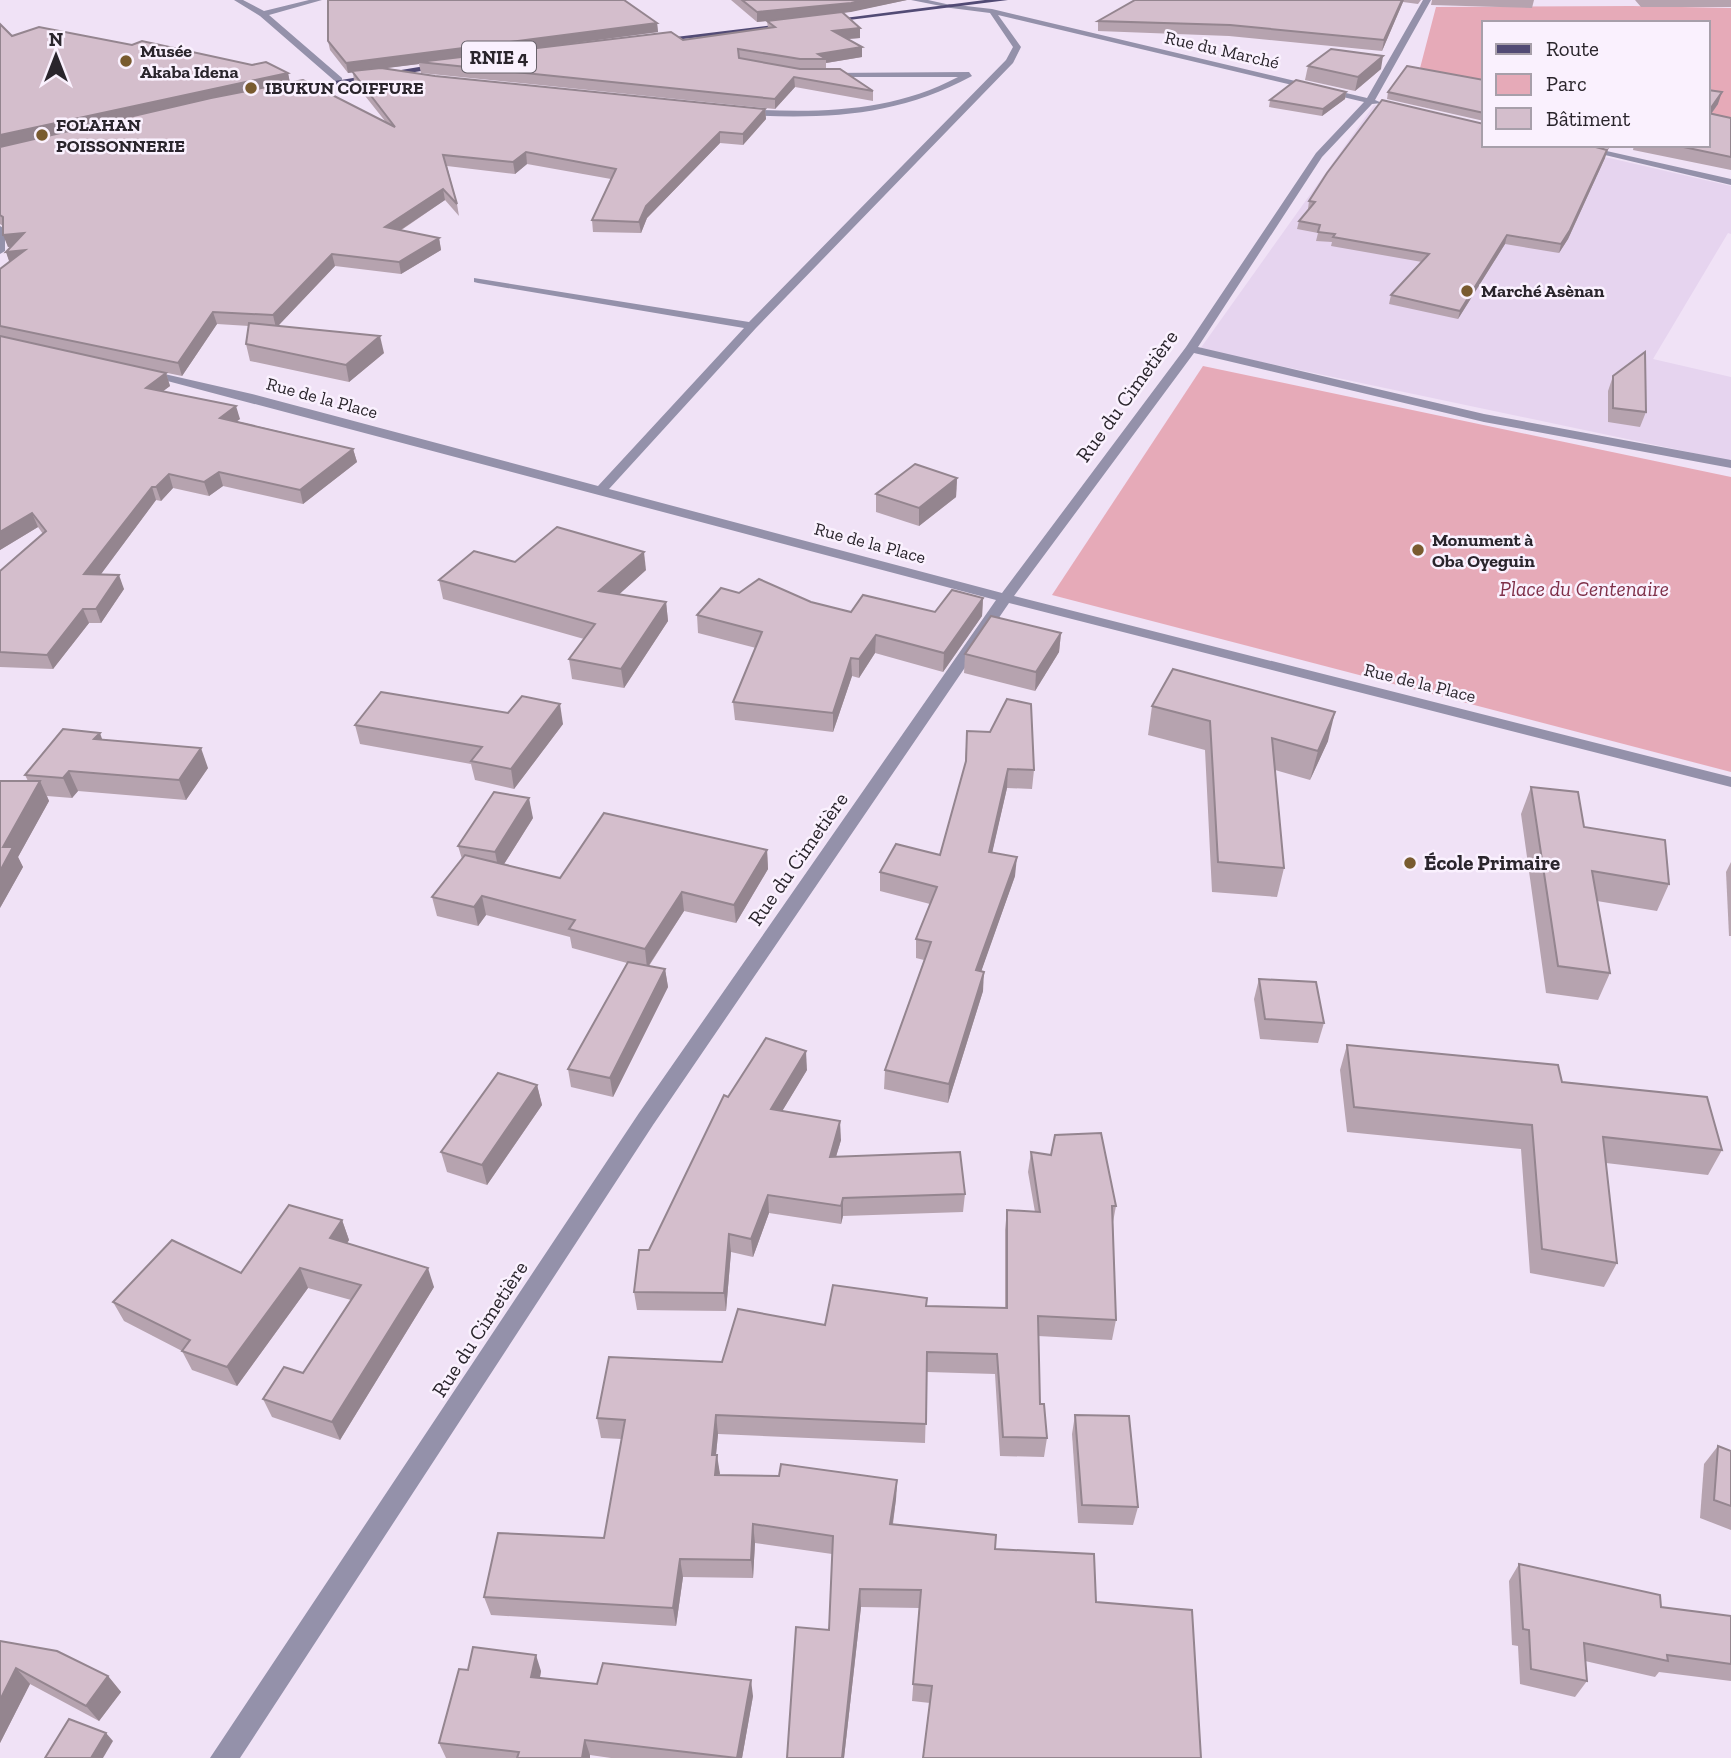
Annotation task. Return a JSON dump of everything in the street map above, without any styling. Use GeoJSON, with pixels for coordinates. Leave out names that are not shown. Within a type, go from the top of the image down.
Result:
{"type":"FeatureCollection","features":[{"type":"Feature","properties":{"kind":"main road"},"geometry":{"type":"LineString","coordinates":[[816,22],[1003,0]]}},
{"type":"Feature","properties":{"kind":"main road"},"geometry":{"type":"LineString","coordinates":[[641,41],[803,23]]}},
{"type":"Feature","properties":{"kind":"main road","name":"RNIE 4"},"geometry":{"type":"LineString","coordinates":[[286,90],[457,63]]}},
{"type":"Feature","properties":{"kind":"street"},"geometry":{"type":"LineString","coordinates":[[238,0],[263,14],[339,80]]}},
{"type":"Feature","properties":{"kind":"street"},"geometry":{"type":"LineString","coordinates":[[263,14],[294,3],[318,0]]}},
{"type":"Feature","properties":{"kind":"street","name":"Rue du Marché"},"geometry":{"type":"LineString","coordinates":[[915,0],[992,11],[1377,103]]}},
{"type":"Feature","properties":{"kind":"street","name":"Rue du Cimetière"},"geometry":{"type":"LineString","coordinates":[[224,1758],[646,1119],[1006,598],[1191,349],[1319,155],[1377,103],[1427,0]]}},
{"type":"Feature","properties":{"kind":"street"},"geometry":{"type":"LineString","coordinates":[[599,492],[752,326],[1000,72],[1017,47],[992,11]]}},
{"type":"Feature","properties":{"kind":"street"},"geometry":{"type":"LineString","coordinates":[[813,75],[1000,72]]}},
{"type":"Feature","properties":{"kind":"street"},"geometry":{"type":"LineString","coordinates":[[381,73],[435,79]]}},
{"type":"Feature","properties":{"kind":"street"},"geometry":{"type":"LineString","coordinates":[[730,111],[826,115],[891,106],[929,96],[969,74]]}},
{"type":"Feature","properties":{"kind":"street"},"geometry":{"type":"LineString","coordinates":[[1576,147],[1731,182]]}},
{"type":"Feature","properties":{"kind":"street"},"geometry":{"type":"LineString","coordinates":[[0,229],[0,251]]}},
{"type":"Feature","properties":{"kind":"street"},"geometry":{"type":"LineString","coordinates":[[478,279],[752,326]]}},
{"type":"Feature","properties":{"kind":"street"},"geometry":{"type":"LineString","coordinates":[[1191,349],[1484,418],[1731,464]]}},
{"type":"Feature","properties":{"kind":"street","name":"Rue de la Place"},"geometry":{"type":"LineString","coordinates":[[134,370],[248,397],[1006,598],[1731,782]]}},
{"type":"Feature","properties":{"kind":"shaded area","name":"Marché Asènan"},"geometry":{"type":"Polygon","coordinates":[[[1374,105],[1482,130],[1482,147],[1562,147],[1731,186],[1731,234],[1728,233],[1653,359],[1731,377],[1731,461],[1200,349],[1374,105]]]}},
{"type":"Feature","properties":{"kind":"green space"},"geometry":{"type":"Polygon","coordinates":[[[1436,7],[1731,8],[1731,124],[1710,126],[1710,21],[1482,21],[1482,84],[1419,72],[1436,7]]]}},
{"type":"Feature","properties":{"kind":"green space","name":"Place du Centenaire"},"geometry":{"type":"Polygon","coordinates":[[[1203,366],[1731,477],[1731,772],[1052,595],[1203,366]]]}},
{"type":"Feature","properties":{"kind":"building"},"geometry":{"type":"Polygon","coordinates":[[[328,0],[624,0],[657,23],[346,63],[328,41],[328,0]]]}},
{"type":"Feature","properties":{"kind":"building"},"geometry":{"type":"Polygon","coordinates":[[[742,0],[863,0],[757,12],[742,0]]]}},
{"type":"Feature","properties":{"kind":"building"},"geometry":{"type":"Polygon","coordinates":[[[1135,0],[1402,0],[1384,40],[1230,25],[1098,21],[1135,0]]]}},
{"type":"Feature","properties":{"kind":"building"},"geometry":{"type":"Polygon","coordinates":[[[842,12],[860,28],[833,31],[862,47],[818,54],[826,59],[800,59],[738,49],[739,58],[800,69],[840,69],[873,91],[794,77],[775,99],[419,62],[671,32],[683,40],[775,27],[767,21],[842,12]]]}},
{"type":"Feature","properties":{"kind":"building"},"geometry":{"type":"Polygon","coordinates":[[[0,24],[12,36],[39,27],[132,45],[142,41],[252,65],[266,62],[288,73],[0,135],[0,24]]]}},
{"type":"Feature","properties":{"kind":"building"},"geometry":{"type":"Polygon","coordinates":[[[1331,49],[1383,56],[1358,77],[1308,66],[1331,49]]]}},
{"type":"Feature","properties":{"kind":"building"},"geometry":{"type":"Polygon","coordinates":[[[1407,66],[1482,80],[1482,113],[1388,92],[1407,66]]]}},
{"type":"Feature","properties":{"kind":"building"},"geometry":{"type":"Polygon","coordinates":[[[381,68],[435,76],[765,109],[743,134],[720,132],[646,206],[639,222],[592,220],[616,169],[526,152],[513,162],[443,155],[457,204],[443,189],[385,227],[439,238],[399,262],[332,254],[273,315],[213,312],[178,363],[0,326],[0,269],[25,250],[6,252],[24,233],[3,235],[3,217],[0,215],[0,147],[211,98],[303,80],[395,127],[352,71],[381,68]]]}},
{"type":"Feature","properties":{"kind":"building"},"geometry":{"type":"Polygon","coordinates":[[[1296,80],[1346,92],[1323,109],[1270,100],[1296,80]]]}},
{"type":"Feature","properties":{"kind":"building"},"geometry":{"type":"Polygon","coordinates":[[[1710,90],[1722,92],[1710,109],[1710,90]]]}},
{"type":"Feature","properties":{"kind":"building"},"geometry":{"type":"Polygon","coordinates":[[[1382,100],[1482,124],[1482,147],[1596,147],[1607,150],[1561,244],[1507,235],[1460,311],[1391,295],[1429,254],[1333,237],[1335,234],[1318,232],[1320,225],[1299,221],[1315,202],[1309,201],[1382,100]]]}},
{"type":"Feature","properties":{"kind":"building"},"geometry":{"type":"Polygon","coordinates":[[[1710,113],[1731,118],[1731,157],[1684,147],[1710,147],[1710,113]]]}},
{"type":"Feature","properties":{"kind":"building"},"geometry":{"type":"Polygon","coordinates":[[[249,323],[380,336],[346,365],[246,344],[249,323]]]}},
{"type":"Feature","properties":{"kind":"building"},"geometry":{"type":"Polygon","coordinates":[[[0,336],[166,373],[146,388],[236,406],[220,418],[353,449],[300,490],[219,472],[204,482],[169,474],[156,487],[152,487],[84,574],[119,575],[96,609],[83,609],[47,655],[0,652],[0,571],[46,531],[32,513],[0,532],[0,336]]]}},
{"type":"Feature","properties":{"kind":"building"},"geometry":{"type":"Polygon","coordinates":[[[1645,352],[1646,412],[1613,408],[1613,376],[1645,352]]]}},
{"type":"Feature","properties":{"kind":"building"},"geometry":{"type":"Polygon","coordinates":[[[915,464],[957,478],[919,508],[876,494],[915,464]]]}},
{"type":"Feature","properties":{"kind":"building"},"geometry":{"type":"Polygon","coordinates":[[[557,527],[644,552],[599,591],[666,602],[621,669],[569,659],[595,624],[439,580],[474,551],[515,562],[557,527]]]}},
{"type":"Feature","properties":{"kind":"building"},"geometry":{"type":"Polygon","coordinates":[[[759,579],[811,602],[851,612],[863,595],[935,612],[952,590],[983,598],[944,653],[876,635],[859,659],[851,658],[833,713],[733,702],[762,632],[697,615],[721,588],[739,593],[759,579]]]}},
{"type":"Feature","properties":{"kind":"building"},"geometry":{"type":"Polygon","coordinates":[[[991,616],[1061,633],[1036,672],[965,654],[991,616]]]}},
{"type":"Feature","properties":{"kind":"building"},"geometry":{"type":"Polygon","coordinates":[[[1173,669],[1335,712],[1318,751],[1272,738],[1284,868],[1218,862],[1210,721],[1152,706],[1173,669]]]}},
{"type":"Feature","properties":{"kind":"building"},"geometry":{"type":"Polygon","coordinates":[[[381,692],[508,713],[522,696],[560,704],[511,769],[471,761],[482,747],[355,725],[381,692]]]}},
{"type":"Feature","properties":{"kind":"building"},"geometry":{"type":"Polygon","coordinates":[[[1007,699],[1031,704],[1034,770],[1008,769],[989,852],[1017,857],[976,970],[984,972],[949,1084],[885,1070],[931,942],[916,939],[937,887],[880,872],[896,844],[940,855],[966,761],[967,731],[990,732],[1007,699]]]}},
{"type":"Feature","properties":{"kind":"building"},"geometry":{"type":"Polygon","coordinates":[[[63,729],[100,733],[94,739],[201,748],[179,780],[69,771],[63,778],[25,775],[63,729]]]}},
{"type":"Feature","properties":{"kind":"building"},"geometry":{"type":"Polygon","coordinates":[[[0,781],[40,781],[3,847],[13,847],[0,871],[0,781]]]}},
{"type":"Feature","properties":{"kind":"building"},"geometry":{"type":"Polygon","coordinates":[[[1531,787],[1578,792],[1584,827],[1665,840],[1669,884],[1592,871],[1610,973],[1558,966],[1531,787]]]}},
{"type":"Feature","properties":{"kind":"building"},"geometry":{"type":"Polygon","coordinates":[[[494,792],[529,798],[495,852],[458,846],[494,792]]]}},
{"type":"Feature","properties":{"kind":"building"},"geometry":{"type":"Polygon","coordinates":[[[604,813],[767,850],[734,905],[682,892],[645,949],[569,929],[575,920],[482,896],[474,907],[432,897],[465,855],[560,878],[604,813]]]}},
{"type":"Feature","properties":{"kind":"building"},"geometry":{"type":"Polygon","coordinates":[[[628,962],[665,969],[610,1078],[568,1069],[628,962]]]}},
{"type":"Feature","properties":{"kind":"building"},"geometry":{"type":"Polygon","coordinates":[[[1259,979],[1316,982],[1324,1023],[1265,1019],[1259,979]]]}},
{"type":"Feature","properties":{"kind":"building"},"geometry":{"type":"Polygon","coordinates":[[[766,1038],[806,1051],[771,1109],[840,1121],[830,1157],[960,1152],[965,1194],[843,1198],[841,1206],[768,1195],[751,1239],[729,1234],[724,1293],[634,1292],[639,1250],[649,1250],[724,1095],[728,1097],[766,1038]]]}},
{"type":"Feature","properties":{"kind":"building"},"geometry":{"type":"Polygon","coordinates":[[[1347,1045],[1558,1065],[1562,1082],[1707,1097],[1722,1150],[1603,1137],[1617,1263],[1542,1249],[1532,1125],[1354,1107],[1347,1045]]]}},
{"type":"Feature","properties":{"kind":"building"},"geometry":{"type":"Polygon","coordinates":[[[498,1073],[537,1085],[482,1165],[441,1152],[498,1073]]]}},
{"type":"Feature","properties":{"kind":"building"},"geometry":{"type":"Polygon","coordinates":[[[1101,1133],[1116,1206],[1112,1206],[1116,1320],[1038,1316],[1040,1404],[1044,1404],[1047,1438],[1003,1437],[997,1354],[927,1352],[926,1424],[716,1415],[712,1455],[717,1455],[715,1475],[779,1476],[781,1464],[897,1480],[890,1524],[996,1535],[995,1549],[1094,1554],[1096,1602],[1192,1610],[1201,1758],[923,1758],[932,1686],[913,1684],[921,1590],[860,1589],[842,1758],[787,1758],[796,1627],[829,1630],[833,1536],[753,1524],[751,1560],[680,1559],[673,1608],[484,1597],[498,1533],[604,1538],[625,1420],[597,1418],[609,1357],[722,1362],[738,1309],[825,1325],[833,1285],[927,1298],[926,1306],[1007,1308],[1007,1210],[1040,1212],[1031,1152],[1051,1155],[1055,1135],[1101,1133]]]}},
{"type":"Feature","properties":{"kind":"building"},"geometry":{"type":"Polygon","coordinates":[[[289,1205],[342,1220],[330,1238],[428,1268],[332,1422],[263,1399],[284,1367],[303,1373],[361,1285],[300,1268],[227,1367],[182,1351],[190,1340],[113,1302],[172,1240],[241,1273],[289,1205]]]}},
{"type":"Feature","properties":{"kind":"building"},"geometry":{"type":"Polygon","coordinates":[[[1075,1415],[1129,1416],[1138,1507],[1082,1505],[1075,1415]]]}},
{"type":"Feature","properties":{"kind":"building"},"geometry":{"type":"Polygon","coordinates":[[[1718,1446],[1731,1451],[1731,1506],[1714,1500],[1718,1446]]]}},
{"type":"Feature","properties":{"kind":"building"},"geometry":{"type":"Polygon","coordinates":[[[1519,1564],[1660,1595],[1661,1607],[1731,1616],[1731,1664],[1667,1655],[1668,1661],[1584,1643],[1587,1681],[1531,1669],[1529,1630],[1523,1629],[1519,1564]]]}},
{"type":"Feature","properties":{"kind":"building"},"geometry":{"type":"Polygon","coordinates":[[[0,1641],[57,1651],[108,1676],[86,1706],[16,1668],[0,1700],[0,1641]]]}},
{"type":"Feature","properties":{"kind":"building"},"geometry":{"type":"Polygon","coordinates":[[[473,1647],[536,1655],[531,1677],[597,1684],[603,1663],[751,1680],[737,1758],[585,1740],[582,1758],[517,1758],[519,1752],[439,1743],[459,1669],[468,1670],[473,1647]]]}},
{"type":"Feature","properties":{"kind":"building"},"geometry":{"type":"Polygon","coordinates":[[[69,1719],[106,1733],[91,1758],[45,1758],[69,1719]]]}},
{"type":"Feature","properties":{"kind":"place","name":"Musée Akaba Idena"},"geometry":{"type":"Point","coordinates":[126,61]}},
{"type":"Feature","properties":{"kind":"place","name":"IBUKUN COIFFURE"},"geometry":{"type":"Point","coordinates":[251,88]}},
{"type":"Feature","properties":{"kind":"place","name":"FOLAHAN POISSONNERIE"},"geometry":{"type":"Point","coordinates":[42,135]}},
{"type":"Feature","properties":{"kind":"place","name":"Marché Asènan"},"geometry":{"type":"Point","coordinates":[1467,291]}},
{"type":"Feature","properties":{"kind":"place","name":"Monument à Oba Oyeguin"},"geometry":{"type":"Point","coordinates":[1418,550]}},
{"type":"Feature","properties":{"kind":"place","name":"École Primaire"},"geometry":{"type":"Point","coordinates":[1410,863]}}]}
